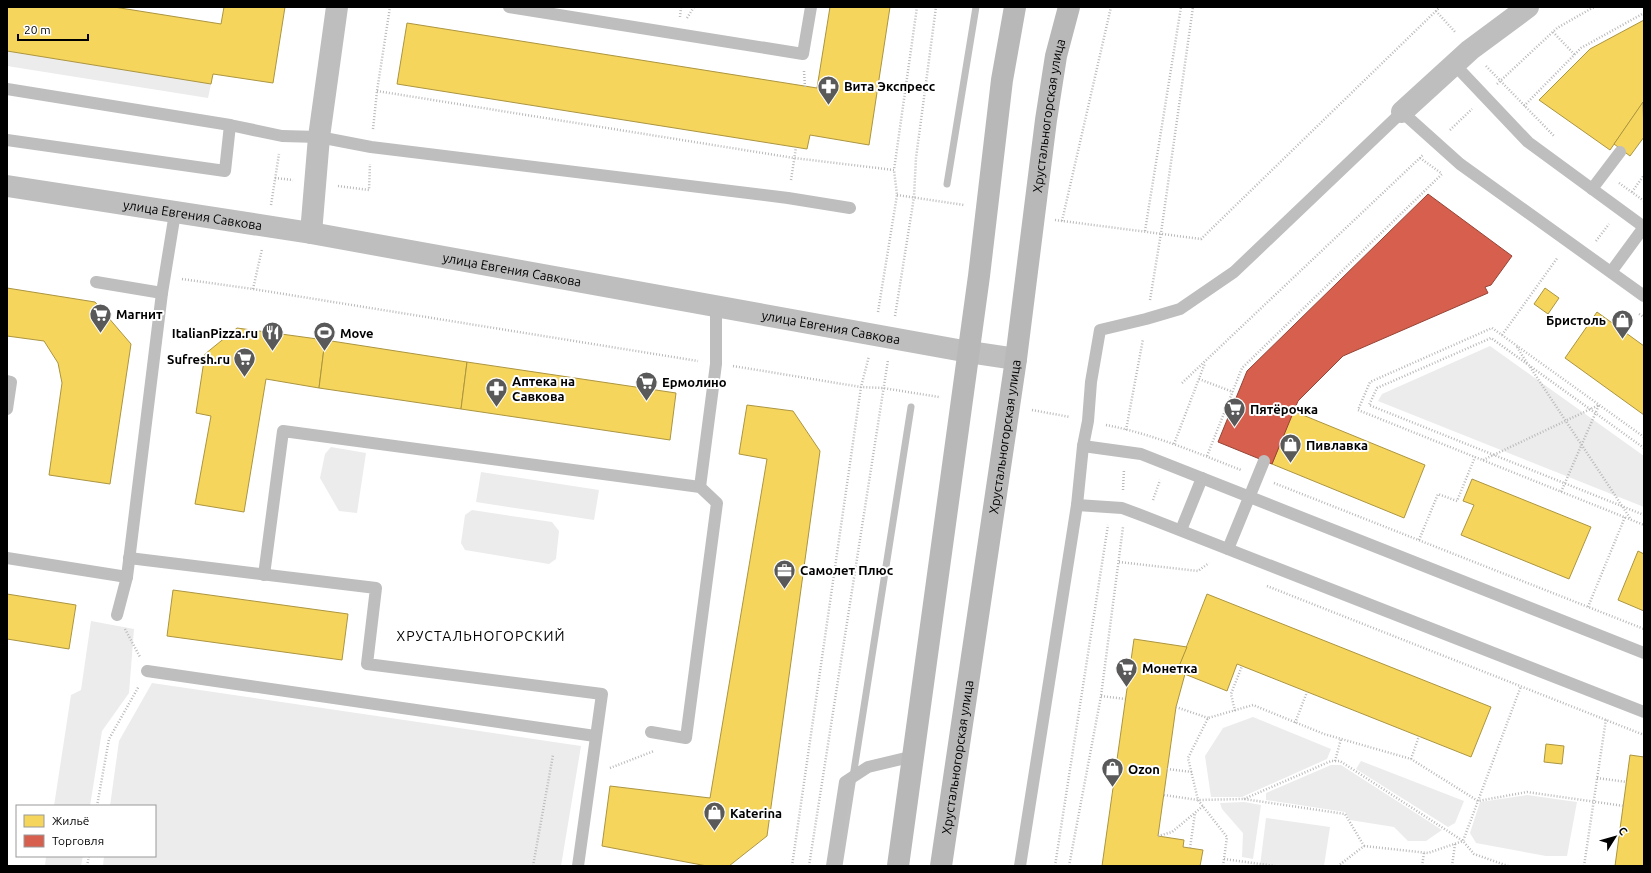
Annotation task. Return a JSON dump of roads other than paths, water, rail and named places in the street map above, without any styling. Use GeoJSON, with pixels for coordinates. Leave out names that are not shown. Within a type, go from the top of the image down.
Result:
{"type":"FeatureCollection","features":[{"type":"Feature","properties":{"kind":"street"},"geometry":{"type":"LineString","coordinates":[[311,233],[319,136],[337,7]]}},
{"type":"Feature","properties":{"kind":"street"},"geometry":{"type":"LineString","coordinates":[[898,866],[969,352],[1002,80],[1015,7]]}},
{"type":"Feature","properties":{"kind":"street","name":"Хрустальногорская улица"},"geometry":{"type":"LineString","coordinates":[[941,866],[1016,359],[1056,56],[1069,7]]}},
{"type":"Feature","properties":{"kind":"street"},"geometry":{"type":"LineString","coordinates":[[1402,112],[1470,50],[1528,7]]}},
{"type":"Feature","properties":{"kind":"street","name":"улица Евгения Савкова"},"geometry":{"type":"LineString","coordinates":[[7,186],[311,233],[969,352],[1016,359]]}},
{"type":"Feature","properties":{"kind":"lane"},"geometry":{"type":"LineString","coordinates":[[510,7],[803,54],[811,7]]}},
{"type":"Feature","properties":{"kind":"lane"},"geometry":{"type":"LineString","coordinates":[[1454,64],[1528,142],[1644,227],[1611,272]]}},
{"type":"Feature","properties":{"kind":"lane"},"geometry":{"type":"LineString","coordinates":[[7,89],[230,125],[282,136],[319,136],[371,147],[788,198],[850,208]]}},
{"type":"Feature","properties":{"kind":"lane"},"geometry":{"type":"LineString","coordinates":[[1020,866],[1077,505],[1083,446],[1088,421],[1090,382],[1100,330],[1146,320],[1180,309],[1234,272],[1402,112],[1460,164],[1644,296]]}},
{"type":"Feature","properties":{"kind":"lane"},"geometry":{"type":"LineString","coordinates":[[7,140],[224,171],[230,125]]}},
{"type":"Feature","properties":{"kind":"lane"},"geometry":{"type":"LineString","coordinates":[[1592,189],[1620,152]]}},
{"type":"Feature","properties":{"kind":"lane"},"geometry":{"type":"LineString","coordinates":[[117,615],[127,576],[162,293],[175,213]]}},
{"type":"Feature","properties":{"kind":"lane"},"geometry":{"type":"LineString","coordinates":[[96,282],[162,293]]}},
{"type":"Feature","properties":{"kind":"lane"},"geometry":{"type":"LineString","coordinates":[[700,487],[716,364],[716,306]]}},
{"type":"Feature","properties":{"kind":"lane"},"geometry":{"type":"LineString","coordinates":[[7,381],[11,382],[7,408]]}},
{"type":"Feature","properties":{"kind":"lane"},"geometry":{"type":"LineString","coordinates":[[264,575],[283,431],[700,487],[717,503],[686,738],[651,732]]}},
{"type":"Feature","properties":{"kind":"lane"},"geometry":{"type":"LineString","coordinates":[[1083,446],[1141,454],[1644,653]]}},
{"type":"Feature","properties":{"kind":"lane"},"geometry":{"type":"LineString","coordinates":[[1228,549],[1264,460]]}},
{"type":"Feature","properties":{"kind":"lane"},"geometry":{"type":"LineString","coordinates":[[1181,530],[1202,478]]}},
{"type":"Feature","properties":{"kind":"lane"},"geometry":{"type":"LineString","coordinates":[[1077,505],[1116,507],[1146,517],[1644,712]]}},
{"type":"Feature","properties":{"kind":"lane"},"geometry":{"type":"LineString","coordinates":[[7,558],[127,576]]}},
{"type":"Feature","properties":{"kind":"lane"},"geometry":{"type":"LineString","coordinates":[[129,558],[376,588],[367,664],[602,694],[578,866]]}},
{"type":"Feature","properties":{"kind":"lane"},"geometry":{"type":"LineString","coordinates":[[147,671],[595,736]]}},
{"type":"Feature","properties":{"kind":"lane"},"geometry":{"type":"LineString","coordinates":[[832,866],[845,782],[868,767],[914,756]]}},
{"type":"Feature","properties":{"kind":"waterway"},"geometry":{"type":"LineString","coordinates":[[947,184],[976,7]]}},
{"type":"Feature","properties":{"kind":"waterway"},"geometry":{"type":"LineString","coordinates":[[839,866],[911,407]]}},
{"type":"Feature","properties":{"kind":"place","name":"Вита Экспресс"},"geometry":{"type":"Point","coordinates":[829,106]}},
{"type":"Feature","properties":{"kind":"place","name":"Магнит"},"geometry":{"type":"Point","coordinates":[101,334]}},
{"type":"Feature","properties":{"kind":"place","name":"Бристоль"},"geometry":{"type":"Point","coordinates":[1622,340]}},
{"type":"Feature","properties":{"kind":"place","name":"ItalianPizza.ru"},"geometry":{"type":"Point","coordinates":[273,352]}},
{"type":"Feature","properties":{"kind":"place","name":"Move"},"geometry":{"type":"Point","coordinates":[325,352]}},
{"type":"Feature","properties":{"kind":"place","name":"Sufresh.ru"},"geometry":{"type":"Point","coordinates":[245,378]}},
{"type":"Feature","properties":{"kind":"place","name":"Ермолино"},"geometry":{"type":"Point","coordinates":[646,402]}},
{"type":"Feature","properties":{"kind":"place","name":"Аптека на Савкова"},"geometry":{"type":"Point","coordinates":[496,408]}},
{"type":"Feature","properties":{"kind":"place","name":"Пятёрочка"},"geometry":{"type":"Point","coordinates":[1235,428]}},
{"type":"Feature","properties":{"kind":"place","name":"Пивлавка"},"geometry":{"type":"Point","coordinates":[1291,464]}},
{"type":"Feature","properties":{"kind":"place","name":"Самолет Плюс"},"geometry":{"type":"Point","coordinates":[785,590]}},
{"type":"Feature","properties":{"kind":"place","name":"Монетка"},"geometry":{"type":"Point","coordinates":[1127,688]}},
{"type":"Feature","properties":{"kind":"place","name":"Ozon"},"geometry":{"type":"Point","coordinates":[1113,788]}},
{"type":"Feature","properties":{"kind":"place","name":"Katerina"},"geometry":{"type":"Point","coordinates":[715,832]}},
{"type":"Feature","properties":{"kind":"district","name":"ХРУСТАЛЬНОГОРСКИЙ"},"geometry":{"type":"Point","coordinates":[481,636]}}]}
